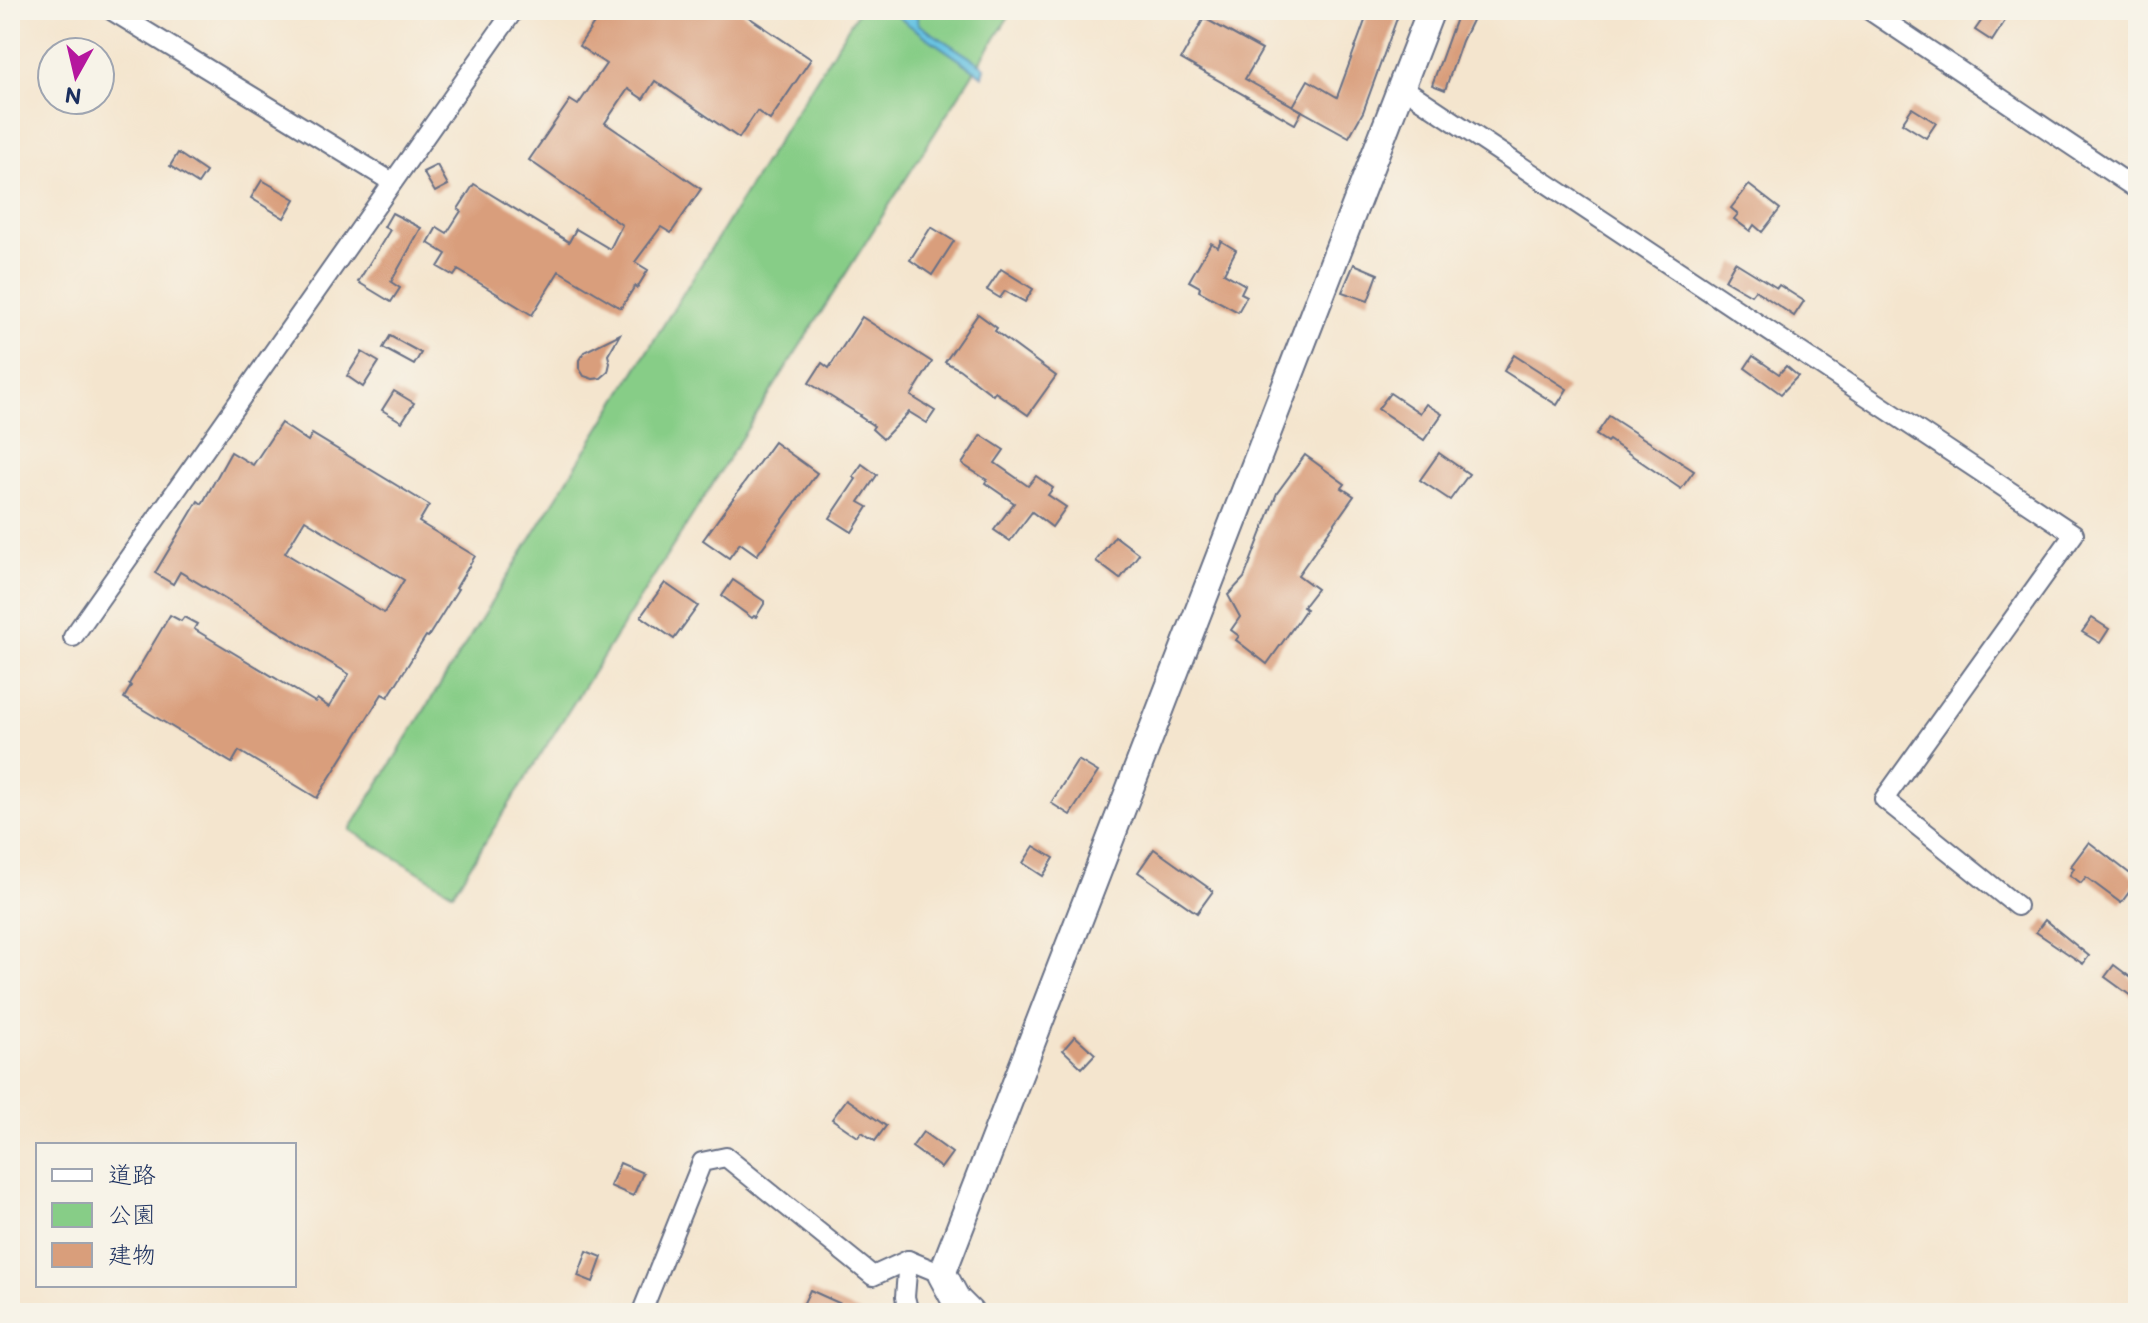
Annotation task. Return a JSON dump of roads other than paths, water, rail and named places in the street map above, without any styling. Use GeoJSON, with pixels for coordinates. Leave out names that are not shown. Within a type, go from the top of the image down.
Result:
{"type":"FeatureCollection","features":[{"type":"Feature","properties":{"kind":"main road"},"geometry":{"type":"LineString","coordinates":[[936,1313],[942,1274]]}},
{"type":"Feature","properties":{"kind":"main road"},"geometry":{"type":"LineString","coordinates":[[942,1274],[956,1300],[969,1313]]}},
{"type":"Feature","properties":{"kind":"street"},"geometry":{"type":"LineString","coordinates":[[111,10],[392,182]]}},
{"type":"Feature","properties":{"kind":"street"},"geometry":{"type":"LineString","coordinates":[[73,637],[514,10]]}},
{"type":"Feature","properties":{"kind":"street"},"geometry":{"type":"LineString","coordinates":[[646,1312],[702,1162],[726,1157],[873,1276],[908,1260],[942,1274],[1431,10]]}},
{"type":"Feature","properties":{"kind":"street"},"geometry":{"type":"LineString","coordinates":[[1869,10],[2138,190]]}},
{"type":"Feature","properties":{"kind":"street"},"geometry":{"type":"LineString","coordinates":[[1402,87],[2074,534],[1884,799],[2017,906]]}},
{"type":"Feature","properties":{"kind":"street"},"geometry":{"type":"LineString","coordinates":[[908,1260],[905,1297],[909,1313]]}},
{"type":"Feature","properties":{"kind":"water"},"geometry":{"type":"Polygon","coordinates":[[[896,10],[916,10],[918,24],[985,67],[983,76],[906,23],[896,15],[896,10]]]}}]}
